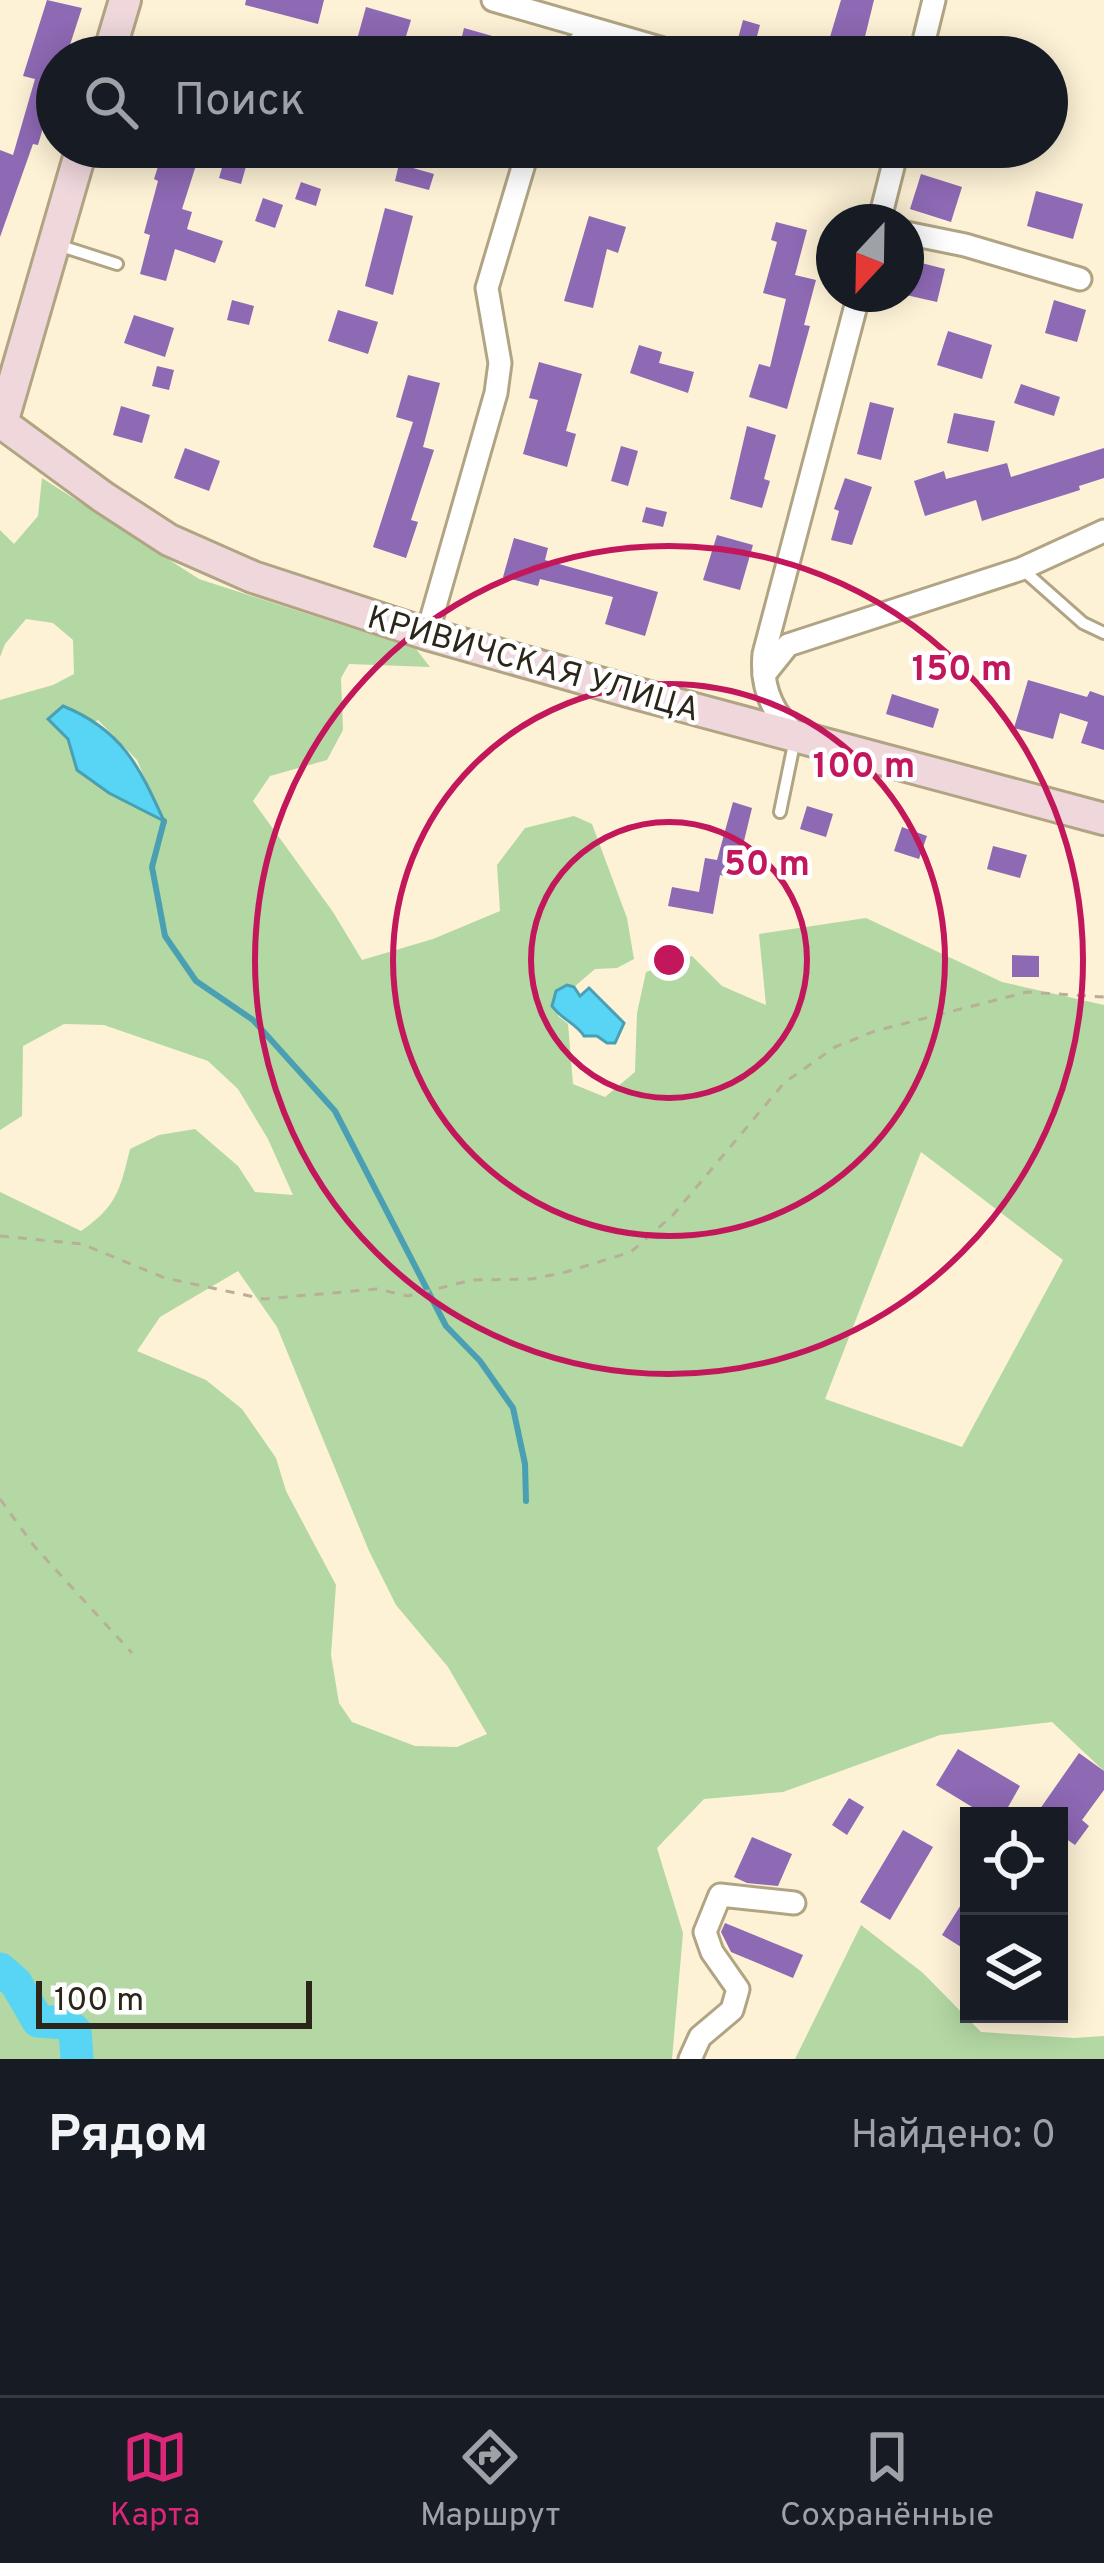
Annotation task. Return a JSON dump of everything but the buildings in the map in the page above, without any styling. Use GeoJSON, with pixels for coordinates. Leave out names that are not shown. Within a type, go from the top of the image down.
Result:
{"type":"FeatureCollection","features":[{"type":"Feature","properties":{"kind":"street"},"geometry":{"type":"LineString","coordinates":[[114,36],[124,0]]}},
{"type":"Feature","properties":{"kind":"street"},"geometry":{"type":"LineString","coordinates":[[493,0],[563,10],[594,30],[616,36]]}},
{"type":"Feature","properties":{"kind":"street"},"geometry":{"type":"LineString","coordinates":[[925,36],[934,0]]}},
{"type":"Feature","properties":{"kind":"street"},"geometry":{"type":"LineString","coordinates":[[587,36],[594,30]]}},
{"type":"Feature","properties":{"kind":"street"},"geometry":{"type":"LineString","coordinates":[[1,422],[76,168]]}},
{"type":"Feature","properties":{"kind":"street"},"geometry":{"type":"LineString","coordinates":[[428,634],[496,393],[500,363],[487,288],[524,168]]}},
{"type":"Feature","properties":{"kind":"street"},"geometry":{"type":"LineString","coordinates":[[884,204],[893,168]]}},
{"type":"Feature","properties":{"kind":"street"},"geometry":{"type":"LineString","coordinates":[[924,237],[1080,279]]}},
{"type":"Feature","properties":{"kind":"street"},"geometry":{"type":"LineString","coordinates":[[796,734],[776,712],[764,676],[766,644],[855,312]]}},
{"type":"Feature","properties":{"kind":"street","name":"КРИВИЧСКАЯ УЛИЦА"},"geometry":{"type":"LineString","coordinates":[[1,422],[103,497],[199,555],[428,634],[1104,819]]}},
{"type":"Feature","properties":{"kind":"street"},"geometry":{"type":"LineString","coordinates":[[764,676],[788,645],[1021,569],[1104,531]]}},
{"type":"Feature","properties":{"kind":"street"},"geometry":{"type":"LineString","coordinates":[[690,2059],[700,2037],[732,2010],[738,1989],[712,1952],[705,1932],[720,1895],[794,1903]]}},
{"type":"Feature","properties":{"kind":"lane"},"geometry":{"type":"LineString","coordinates":[[53,244],[117,264]]}},
{"type":"Feature","properties":{"kind":"lane"},"geometry":{"type":"LineString","coordinates":[[1021,569],[1083,623],[1104,633]]}},
{"type":"Feature","properties":{"kind":"lane"},"geometry":{"type":"LineString","coordinates":[[780,812],[796,734]]}},
{"type":"Feature","properties":{"kind":"path"},"geometry":{"type":"LineString","coordinates":[[0,1236],[82,1244],[165,1278],[265,1299],[377,1288],[408,1296],[472,1280],[532,1279],[566,1272],[631,1252],[673,1215],[784,1083],[835,1047],[874,1031],[1027,992],[1104,997]]}},
{"type":"Feature","properties":{"kind":"path"},"geometry":{"type":"LineString","coordinates":[[0,1499],[34,1546],[132,1653]]}},
{"type":"Feature","properties":{"kind":"green space"},"geometry":{"type":"Polygon","coordinates":[[[42,478],[199,579],[416,649],[430,667],[349,664],[341,678],[343,730],[327,760],[270,776],[253,801],[362,960],[433,939],[500,911],[497,865],[525,828],[574,816],[592,824],[627,918],[634,959],[617,968],[595,969],[574,987],[567,985],[558,1016],[568,1024],[573,1084],[605,1097],[635,1072],[637,1013],[646,972],[692,956],[722,986],[766,1005],[759,934],[866,918],[1002,982],[1104,1005],[1104,1771],[1052,1722],[940,1735],[783,1792],[704,1799],[657,1848],[683,1933],[672,2059],[0,2059],[0,1192],[81,1231],[115,1196],[130,1149],[159,1135],[195,1129],[238,1166],[255,1192],[293,1195],[268,1139],[238,1089],[208,1061],[104,1025],[64,1024],[23,1046],[22,1116],[0,1130],[0,700],[74,674],[73,640],[53,623],[26,619],[0,657],[0,530],[14,544],[38,516],[42,478]],[[98,720],[68,739],[77,770],[162,820],[137,760],[98,720]],[[921,1152],[825,1399],[962,1447],[1063,1260],[921,1152]],[[238,1271],[160,1317],[137,1351],[206,1380],[242,1409],[276,1458],[286,1491],[336,1585],[331,1655],[339,1703],[352,1722],[415,1746],[457,1747],[487,1734],[448,1667],[396,1605],[277,1327],[238,1271]]]}},
{"type":"Feature","properties":{"kind":"green space"},"geometry":{"type":"Polygon","coordinates":[[[861,1925],[923,1973],[960,2011],[960,2023],[972,2023],[981,2032],[1104,2036],[1104,2059],[795,2059],[861,1925]]]}},
{"type":"Feature","properties":{"kind":"water"},"geometry":{"type":"Polygon","coordinates":[[[63,706],[114,738],[146,783],[164,821],[109,793],[77,770],[68,739],[48,719],[63,706]]]}},
{"type":"Feature","properties":{"kind":"water"},"geometry":{"type":"Polygon","coordinates":[[[567,985],[580,996],[589,988],[624,1023],[615,1043],[584,1036],[556,1011],[552,1006],[556,991],[567,985]]]}},
{"type":"Feature","properties":{"kind":"waterway"},"geometry":{"type":"LineString","coordinates":[[164,821],[152,867],[165,936],[196,981],[253,1020],[335,1111],[446,1326],[480,1361],[513,1408],[525,1464],[526,1501]]}},
{"type":"Feature","properties":{"kind":"waterway"},"geometry":{"type":"LineString","coordinates":[[0,1969],[16,1983],[38,2021],[65,2023],[75,2031],[77,2059]]}}]}
